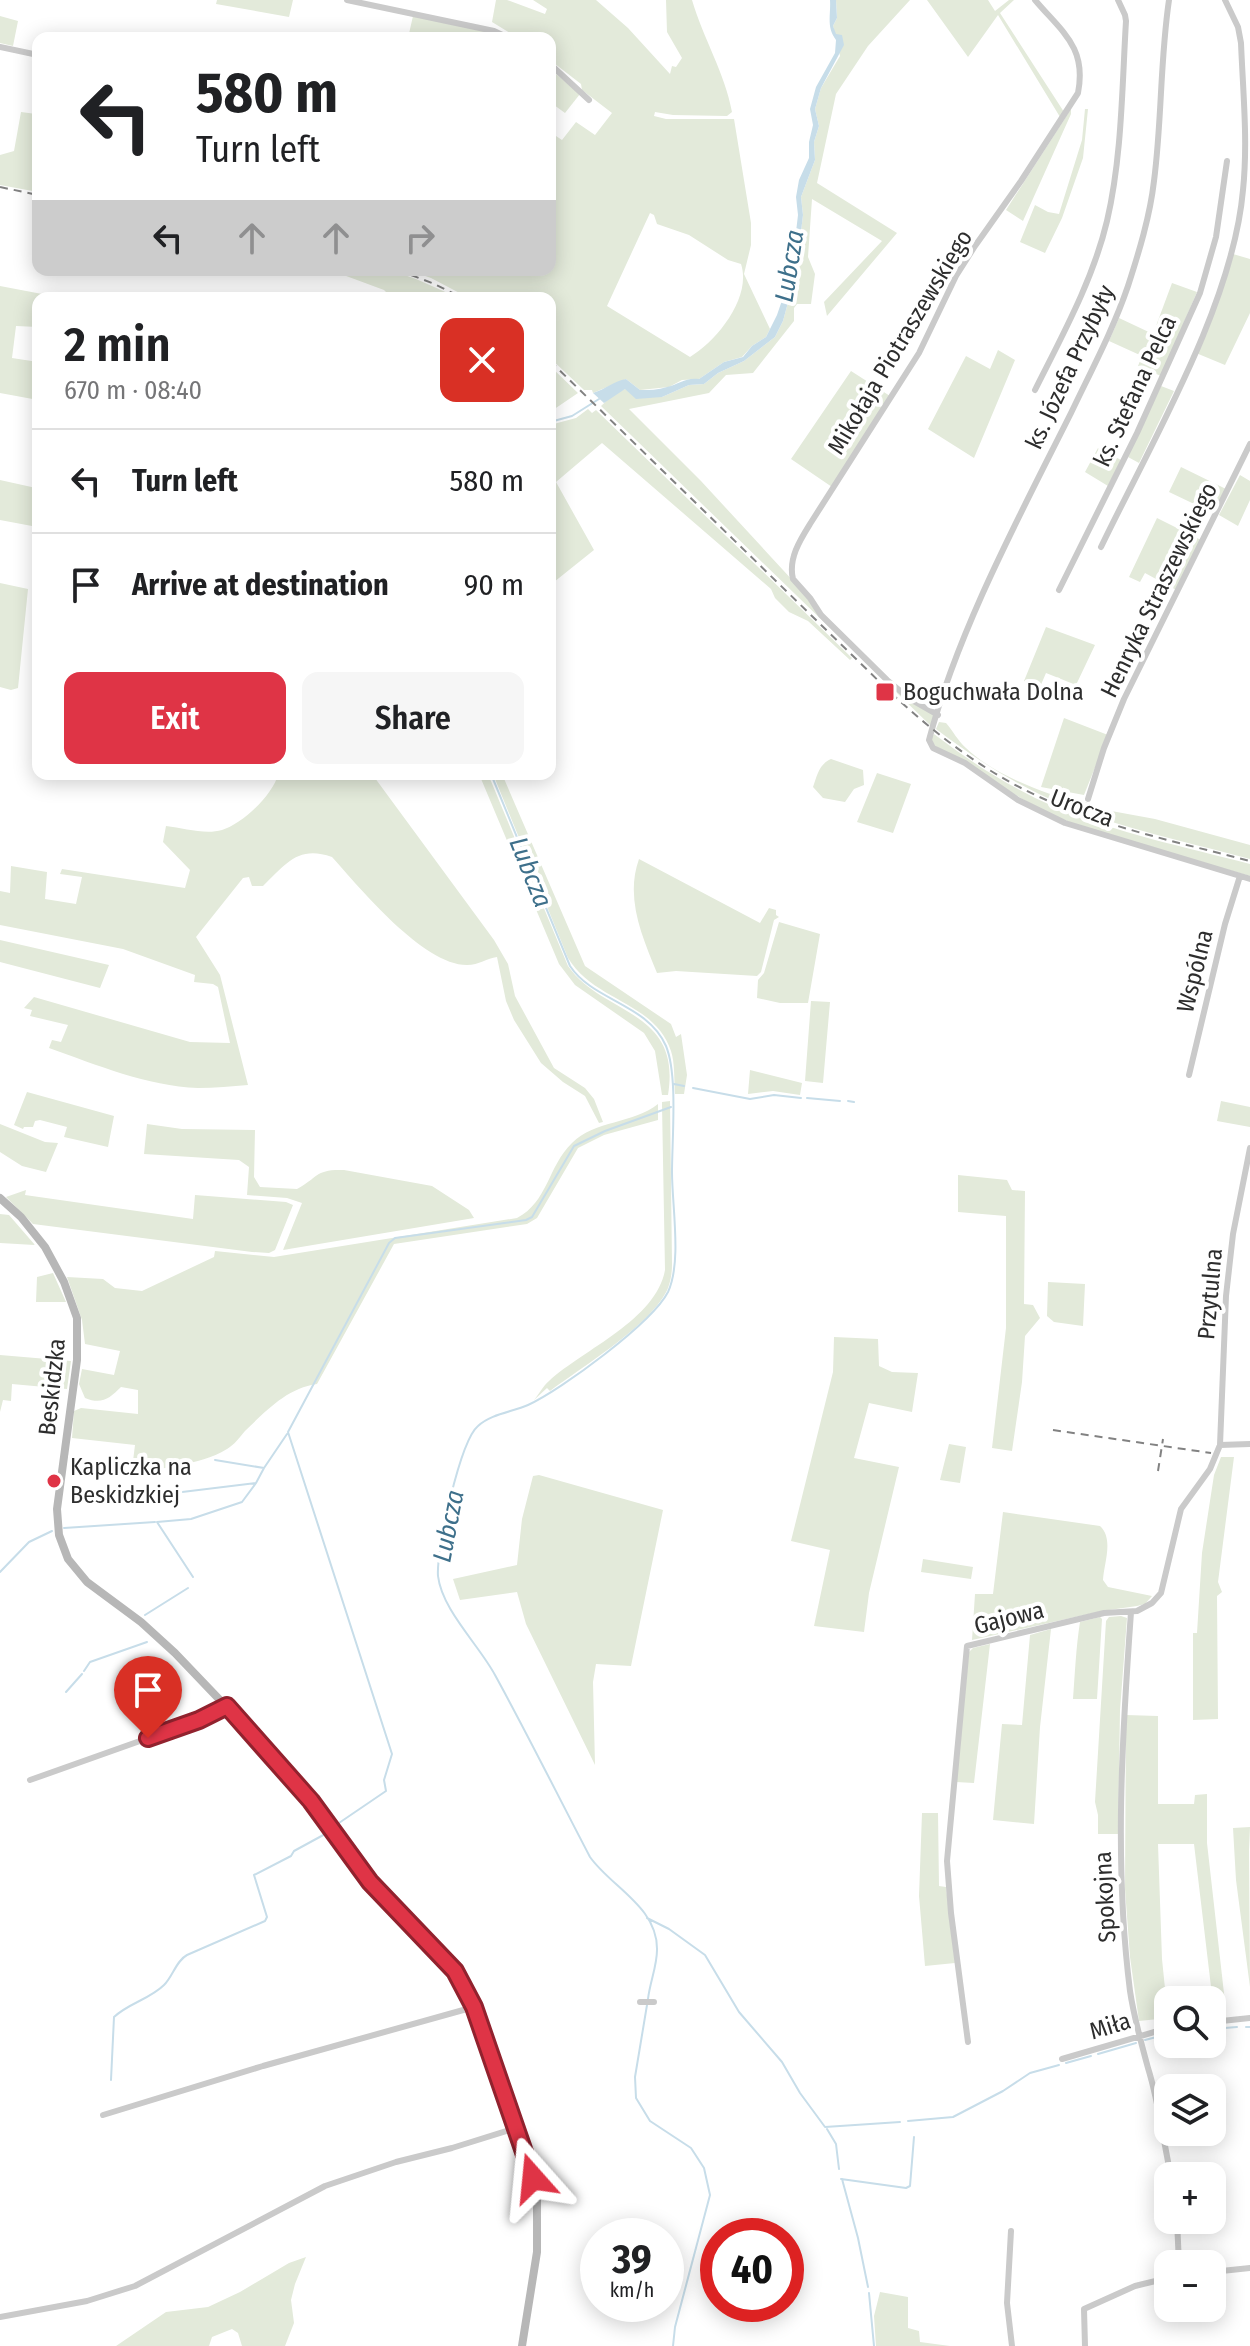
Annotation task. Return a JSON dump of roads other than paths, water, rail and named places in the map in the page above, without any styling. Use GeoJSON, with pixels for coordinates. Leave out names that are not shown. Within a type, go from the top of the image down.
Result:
{"type":"FeatureCollection","features":[{"type":"Feature","properties":{"kind":"street"},"geometry":{"type":"LineString","coordinates":[[347,0],[492,32]]}},
{"type":"Feature","properties":{"kind":"street","name":"Mikołaja Piotraszewskiego"},"geometry":{"type":"LineString","coordinates":[[938,715],[895,687],[832,627],[793,579],[791,569],[805,532],[919,353],[958,272],[1078,93],[1080,66],[1072,43],[1035,0]]}},
{"type":"Feature","properties":{"kind":"street"},"geometry":{"type":"LineString","coordinates":[[1035,390],[1090,271],[1107,221],[1119,133],[1126,21],[1118,0]]}},
{"type":"Feature","properties":{"kind":"street","name":"ks. Józefa Przybyły"},"geometry":{"type":"LineString","coordinates":[[932,730],[980,601],[1096,363],[1127,287],[1154,184],[1162,43],[1169,0]]}},
{"type":"Feature","properties":{"kind":"street","name":"ks. Stefana Pelca"},"geometry":{"type":"LineString","coordinates":[[1101,547],[1201,336],[1229,260],[1241,202],[1244,156],[1241,43],[1238,27],[1225,0]]}},
{"type":"Feature","properties":{"kind":"street"},"geometry":{"type":"LineString","coordinates":[[0,47],[32,54]]}},
{"type":"Feature","properties":{"kind":"street"},"geometry":{"type":"LineString","coordinates":[[556,70],[589,100]]}},
{"type":"Feature","properties":{"kind":"street","name":"ks. Stefana Pelca"},"geometry":{"type":"LineString","coordinates":[[1059,590],[1137,433],[1200,293],[1216,237],[1227,161]]}},
{"type":"Feature","properties":{"kind":"street"},"geometry":{"type":"LineString","coordinates":[[1222,200],[1241,202]]}},
{"type":"Feature","properties":{"kind":"street","name":"Henryka Straszewskiego"},"geometry":{"type":"LineString","coordinates":[[1088,799],[1124,699],[1250,444]]}},
{"type":"Feature","properties":{"kind":"street","name":"Urocza"},"geometry":{"type":"LineString","coordinates":[[932,730],[929,740],[933,748],[965,763],[1043,814],[1082,830],[1250,879]]}},
{"type":"Feature","properties":{"kind":"street","name":"Wspólna"},"geometry":{"type":"LineString","coordinates":[[1189,1075],[1225,924],[1240,876]]}},
{"type":"Feature","properties":{"kind":"street","name":"Przytulna"},"geometry":{"type":"LineString","coordinates":[[1220,1445],[1226,1296],[1233,1234],[1250,1148]]}},
{"type":"Feature","properties":{"kind":"street","name":"Beskidzka"},"geometry":{"type":"LineString","coordinates":[[0,1198],[21,1217],[45,1247],[64,1282],[77,1318],[77,1360],[57,1509],[59,1535],[68,1559],[93,1586],[157,1635],[227,1706],[304,1792],[370,1882],[445,1957],[462,1981],[474,2007],[533,2178],[538,2209],[537,2252],[522,2346]]}},
{"type":"Feature","properties":{"kind":"street"},"geometry":{"type":"LineString","coordinates":[[1220,1445],[1250,1444]]}},
{"type":"Feature","properties":{"kind":"street","name":"Gajowa"},"geometry":{"type":"LineString","coordinates":[[968,2042],[947,1861],[967,1646],[1104,1613],[1131,1612],[1152,1603],[1164,1588],[1181,1509],[1210,1469],[1220,1445]]}},
{"type":"Feature","properties":{"kind":"street","name":"Spokojna"},"geometry":{"type":"LineString","coordinates":[[1131,1612],[1124,1710],[1121,1891],[1138,2036],[1148,2067],[1168,2162]]}},
{"type":"Feature","properties":{"kind":"street"},"geometry":{"type":"LineString","coordinates":[[30,1780],[199,1720],[227,1706]]}},
{"type":"Feature","properties":{"kind":"street"},"geometry":{"type":"LineString","coordinates":[[640,2002],[654,2002]]}},
{"type":"Feature","properties":{"kind":"street"},"geometry":{"type":"LineString","coordinates":[[103,2115],[474,2007]]}},
{"type":"Feature","properties":{"kind":"street"},"geometry":{"type":"LineString","coordinates":[[1226,2021],[1250,2018]]}},
{"type":"Feature","properties":{"kind":"street","name":"Miła"},"geometry":{"type":"LineString","coordinates":[[1062,2059],[1154,2032]]}},
{"type":"Feature","properties":{"kind":"street"},"geometry":{"type":"LineString","coordinates":[[0,2317],[87,2301],[135,2286],[325,2186],[516,2128]]}},
{"type":"Feature","properties":{"kind":"street"},"geometry":{"type":"LineString","coordinates":[[1011,2231],[1007,2303],[1012,2346]]}},
{"type":"Feature","properties":{"kind":"street"},"geometry":{"type":"LineString","coordinates":[[1226,2271],[1250,2268]]}},
{"type":"Feature","properties":{"kind":"street"},"geometry":{"type":"LineString","coordinates":[[1085,2346],[1084,2309],[1135,2286],[1154,2281]]}},
{"type":"Feature","properties":{"kind":"water"},"geometry":{"type":"Polygon","coordinates":[[[830,0],[836,0],[837,18],[833,26],[836,34],[842,35],[844,45],[821,88],[815,109],[819,126],[814,142],[815,160],[801,197],[803,215],[796,273],[783,321],[775,337],[744,361],[718,373],[704,384],[689,385],[662,397],[636,399],[625,389],[604,403],[593,393],[618,381],[626,379],[640,390],[660,389],[699,379],[724,362],[743,357],[766,337],[791,274],[798,215],[796,197],[799,180],[809,158],[813,125],[810,109],[816,87],[835,53],[836,40],[830,26],[830,0]]]}},
{"type":"Feature","properties":{"kind":"waterway","name":"Lubcza"},"geometry":{"type":"LineString","coordinates":[[556,420],[572,416],[599,399]]}},
{"type":"Feature","properties":{"kind":"waterway","name":"Lubcza"},"geometry":{"type":"LineString","coordinates":[[493,780],[570,966],[592,987],[647,1021],[666,1046],[673,1090],[675,1265],[668,1292],[659,1305],[625,1337],[583,1371],[543,1397],[478,1426],[464,1452],[450,1497],[438,1576],[446,1602],[495,1675],[590,1857],[650,1922],[657,1950],[648,1999]]}},
{"type":"Feature","properties":{"kind":"waterway"},"geometry":{"type":"LineString","coordinates":[[674,1084],[684,1086]]}},
{"type":"Feature","properties":{"kind":"waterway"},"geometry":{"type":"LineString","coordinates":[[693,1088],[750,1099],[774,1095],[801,1098]]}},
{"type":"Feature","properties":{"kind":"waterway"},"geometry":{"type":"LineString","coordinates":[[807,1098],[840,1101]]}},
{"type":"Feature","properties":{"kind":"waterway"},"geometry":{"type":"LineString","coordinates":[[848,1101],[854,1102]]}},
{"type":"Feature","properties":{"kind":"waterway"},"geometry":{"type":"LineString","coordinates":[[336,1825],[386,1791],[384,1780],[392,1754],[288,1432],[389,1243],[395,1238],[526,1220],[532,1217],[574,1146],[671,1107]]}},
{"type":"Feature","properties":{"kind":"waterway"},"geometry":{"type":"LineString","coordinates":[[215,1460],[264,1468],[287,1434]]}},
{"type":"Feature","properties":{"kind":"waterway"},"geometry":{"type":"LineString","coordinates":[[133,1498],[256,1483],[264,1468]]}},
{"type":"Feature","properties":{"kind":"waterway"},"geometry":{"type":"LineString","coordinates":[[193,1577],[157,1522],[191,1519],[242,1502],[256,1483]]}},
{"type":"Feature","properties":{"kind":"waterway"},"geometry":{"type":"LineString","coordinates":[[64,1528],[155,1522]]}},
{"type":"Feature","properties":{"kind":"waterway"},"geometry":{"type":"LineString","coordinates":[[0,1572],[29,1542],[52,1531]]}},
{"type":"Feature","properties":{"kind":"waterway"},"geometry":{"type":"LineString","coordinates":[[145,1615],[188,1588]]}},
{"type":"Feature","properties":{"kind":"waterway"},"geometry":{"type":"LineString","coordinates":[[84,1671],[90,1662],[147,1642]]}},
{"type":"Feature","properties":{"kind":"waterway"},"geometry":{"type":"LineString","coordinates":[[66,1692],[82,1674]]}},
{"type":"Feature","properties":{"kind":"waterway"},"geometry":{"type":"LineString","coordinates":[[111,2080],[114,2017],[158,1990],[187,1955],[265,1921],[267,1917],[254,1875],[327,1833]]}},
{"type":"Feature","properties":{"kind":"waterway"},"geometry":{"type":"LineString","coordinates":[[647,1918],[669,1929],[705,1955],[739,2012],[782,2062],[825,2127],[900,2122]]}},
{"type":"Feature","properties":{"kind":"waterway","name":"Lubcza"},"geometry":{"type":"LineString","coordinates":[[647,2005],[635,2077],[636,2098],[650,2121],[691,2148],[704,2168],[710,2195],[675,2327],[673,2346]]}},
{"type":"Feature","properties":{"kind":"waterway"},"geometry":{"type":"LineString","coordinates":[[1226,2028],[1237,2027]]}},
{"type":"Feature","properties":{"kind":"waterway"},"geometry":{"type":"LineString","coordinates":[[1145,2040],[1154,2038]]}},
{"type":"Feature","properties":{"kind":"waterway"},"geometry":{"type":"LineString","coordinates":[[1098,2054],[1136,2043]]}},
{"type":"Feature","properties":{"kind":"waterway"},"geometry":{"type":"LineString","coordinates":[[1066,2063],[1091,2056]]}},
{"type":"Feature","properties":{"kind":"waterway"},"geometry":{"type":"LineString","coordinates":[[908,2121],[953,2117],[1030,2073],[1059,2065]]}},
{"type":"Feature","properties":{"kind":"waterway"},"geometry":{"type":"LineString","coordinates":[[827,2129],[836,2144],[839,2169]]}},
{"type":"Feature","properties":{"kind":"waterway"},"geometry":{"type":"LineString","coordinates":[[841,2179],[910,2186],[914,2137]]}},
{"type":"Feature","properties":{"kind":"waterway"},"geometry":{"type":"LineString","coordinates":[[842,2179],[868,2287]]}},
{"type":"Feature","properties":{"kind":"waterway"},"geometry":{"type":"LineString","coordinates":[[869,2293],[874,2346]]}},
{"type":"Feature","properties":{"kind":"railway"},"geometry":{"type":"LineString","coordinates":[[0,187],[32,194]]}},
{"type":"Feature","properties":{"kind":"railway"},"geometry":{"type":"LineString","coordinates":[[414,276],[451,292]]}},
{"type":"Feature","properties":{"kind":"railway"},"geometry":{"type":"LineString","coordinates":[[556,367],[891,693],[970,757],[1023,789],[1078,813],[1250,861]]}},
{"type":"Feature","properties":{"kind":"railway"},"geometry":{"type":"LineString","coordinates":[[1053,1430],[1211,1453]]}},
{"type":"Feature","properties":{"kind":"railway"},"geometry":{"type":"LineString","coordinates":[[1158,1471],[1163,1439]]}},
{"type":"Feature","properties":{"kind":"place","name":"Boguchwała Dolna"},"geometry":{"type":"Point","coordinates":[885,692]}},
{"type":"Feature","properties":{"kind":"place","name":"Kapliczka na Beskidzkiej"},"geometry":{"type":"Point","coordinates":[54,1481]}}]}
